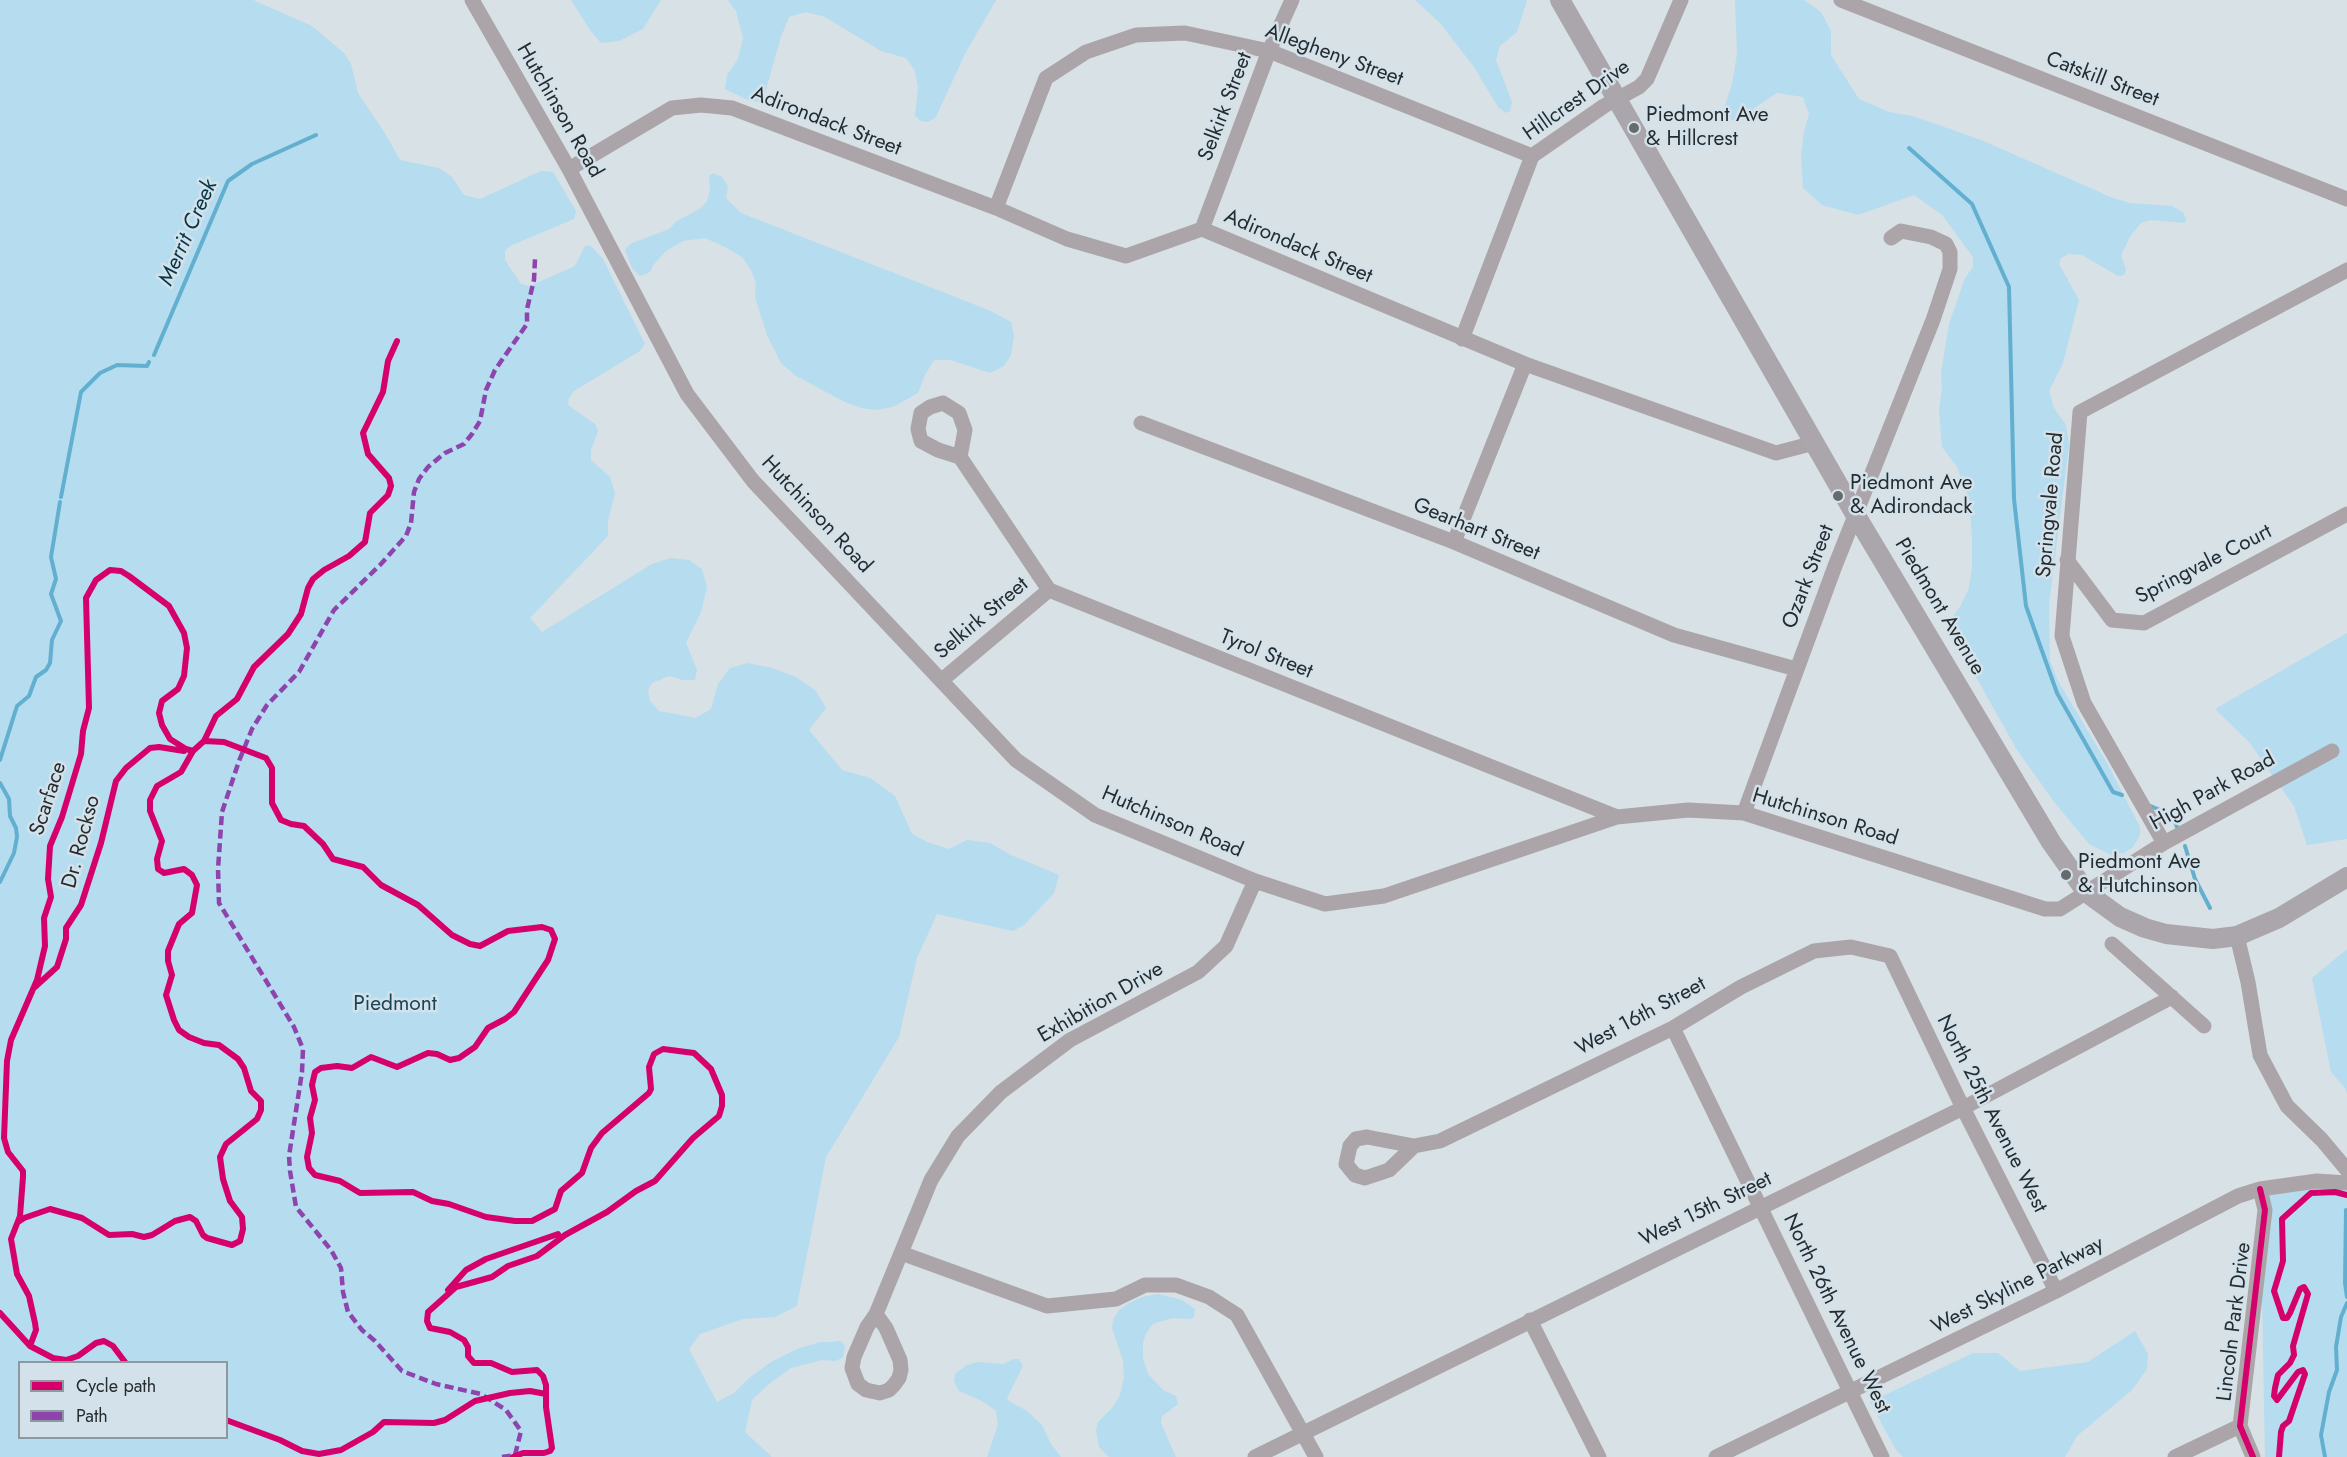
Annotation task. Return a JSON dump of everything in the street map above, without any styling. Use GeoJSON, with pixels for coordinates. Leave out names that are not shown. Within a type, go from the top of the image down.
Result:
{"type":"FeatureCollection","features":[{"type":"Feature","properties":{"kind":"main road","name":"Piedmont Avenue"},"geometry":{"type":"LineString","coordinates":[[1560,0],[1855,514],[2050,842],[2087,893],[2120,917],[2145,928],[2191,938],[2213,939],[2237,936],[2279,918],[2347,877]]}},
{"type":"Feature","properties":{"kind":"street","name":"Hutchinson Road"},"geometry":{"type":"LineString","coordinates":[[472,0],[569,169],[687,394],[753,481],[1016,760],[1095,815],[1255,881],[1325,904],[1384,896],[1617,817],[1688,810],[1744,813],[2046,909],[2060,909],[2087,893]]}},
{"type":"Feature","properties":{"kind":"street","name":"Selkirk Street"},"geometry":{"type":"LineString","coordinates":[[1202,230],[1269,51],[1292,0]]}},
{"type":"Feature","properties":{"kind":"street","name":"Hillcrest Drive"},"geometry":{"type":"LineString","coordinates":[[1462,339],[1532,156],[1617,99],[1639,87],[1647,79],[1681,0]]}},
{"type":"Feature","properties":{"kind":"street","name":"Catskill Street"},"geometry":{"type":"LineString","coordinates":[[1841,0],[2347,199]]}},
{"type":"Feature","properties":{"kind":"street","name":"Allegheny Street"},"geometry":{"type":"LineString","coordinates":[[996,208],[1046,78],[1086,52],[1136,35],[1185,33],[1269,51],[1532,156]]}},
{"type":"Feature","properties":{"kind":"street","name":"Adirondack Street"},"geometry":{"type":"LineString","coordinates":[[569,169],[672,108],[701,105],[732,108],[996,208],[1067,239],[1126,256],[1202,230],[1525,364],[1776,453],[1814,443]]}},
{"type":"Feature","properties":{"kind":"street","name":"Ozark Street"},"geometry":{"type":"LineString","coordinates":[[1744,813],[1796,669],[1933,320],[1950,269],[1950,252],[1946,244],[1930,237],[1901,231],[1891,238]]}},
{"type":"Feature","properties":{"kind":"street","name":"Springvale Road"},"geometry":{"type":"LineString","coordinates":[[2164,843],[2084,703],[2062,636],[2080,412],[2347,270]]}},
{"type":"Feature","properties":{"kind":"street"},"geometry":{"type":"LineString","coordinates":[[1454,542],[1525,364]]}},
{"type":"Feature","properties":{"kind":"street","name":"Gearhart Street"},"geometry":{"type":"LineString","coordinates":[[1141,423],[1454,542],[1674,634],[1796,669]]}},
{"type":"Feature","properties":{"kind":"street"},"geometry":{"type":"LineString","coordinates":[[960,457],[1049,590]]}},
{"type":"Feature","properties":{"kind":"street","name":"Springvale Court"},"geometry":{"type":"LineString","coordinates":[[2067,560],[2112,620],[2144,623],[2347,514]]}},
{"type":"Feature","properties":{"kind":"street","name":"Selkirk Street"},"geometry":{"type":"LineString","coordinates":[[942,680],[1049,590]]}},
{"type":"Feature","properties":{"kind":"street","name":"Tyrol Street"},"geometry":{"type":"LineString","coordinates":[[1049,590],[1617,817]]}},
{"type":"Feature","properties":{"kind":"street","name":"High Park Road"},"geometry":{"type":"LineString","coordinates":[[2087,893],[2164,843],[2332,751]]}},
{"type":"Feature","properties":{"kind":"street","name":"Exhibition Drive"},"geometry":{"type":"LineString","coordinates":[[876,1314],[886,1328],[900,1360],[901,1370],[899,1378],[889,1390],[873,1393],[858,1384],[852,1368],[867,1327],[876,1314],[931,1180],[958,1136],[1001,1092],[1070,1040],[1198,972],[1226,946],[1255,881]]}},
{"type":"Feature","properties":{"kind":"street"},"geometry":{"type":"LineString","coordinates":[[2237,936],[2248,982],[2260,1055],[2287,1106],[2322,1140],[2347,1170]]}},
{"type":"Feature","properties":{"kind":"street"},"geometry":{"type":"LineString","coordinates":[[2112,944],[2204,1026]]}},
{"type":"Feature","properties":{"kind":"street","name":"West 16th Street"},"geometry":{"type":"LineString","coordinates":[[1414,1146],[1440,1141],[1673,1028],[1741,987],[1814,951],[1851,947],[1890,956]]}},
{"type":"Feature","properties":{"kind":"street","name":"North 25th Avenue West"},"geometry":{"type":"LineString","coordinates":[[1890,956],[1963,1108],[2056,1291]]}},
{"type":"Feature","properties":{"kind":"street","name":"West 15th Street"},"geometry":{"type":"LineString","coordinates":[[1255,1457],[1963,1108],[2172,997]]}},
{"type":"Feature","properties":{"kind":"street","name":"North 26th Avenue West"},"geometry":{"type":"LineString","coordinates":[[1673,1028],[1882,1457]]}},
{"type":"Feature","properties":{"kind":"street","name":"West Skyline Parkway"},"geometry":{"type":"LineString","coordinates":[[1716,1457],[1850,1394],[2056,1291],[2238,1196],[2260,1189],[2317,1181],[2347,1183]]}},
{"type":"Feature","properties":{"kind":"street","name":"Lincoln Park Drive"},"geometry":{"type":"LineString","coordinates":[[2253,1457],[2240,1426],[2265,1210],[2260,1189]]}},
{"type":"Feature","properties":{"kind":"street"},"geometry":{"type":"LineString","coordinates":[[901,1253],[1047,1306],[1116,1299],[1144,1285],[1176,1285],[1209,1297],[1237,1315],[1316,1457]]}},
{"type":"Feature","properties":{"kind":"street"},"geometry":{"type":"LineString","coordinates":[[1530,1320],[1599,1457]]}},
{"type":"Feature","properties":{"kind":"street"},"geometry":{"type":"LineString","coordinates":[[2175,1457],[2240,1426]]}},
{"type":"Feature","properties":{"kind":"green space","name":"Piedmont"},"geometry":{"type":"Polygon","coordinates":[[[0,0],[253,0],[312,26],[344,53],[351,64],[358,93],[400,160],[439,168],[452,177],[464,195],[480,199],[541,171],[553,172],[576,211],[574,219],[510,246],[505,251],[505,260],[521,284],[529,286],[573,267],[585,246],[590,245],[603,259],[645,344],[640,351],[574,391],[569,398],[568,405],[595,424],[598,431],[591,450],[591,460],[610,477],[615,493],[608,521],[608,536],[530,618],[542,632],[652,564],[671,558],[689,560],[702,569],[707,587],[701,612],[686,643],[697,670],[695,680],[682,680],[669,676],[652,683],[648,690],[650,701],[659,711],[696,718],[711,709],[718,684],[730,668],[747,663],[772,668],[796,677],[816,691],[826,708],[809,730],[842,770],[870,778],[895,796],[912,834],[949,849],[967,840],[990,843],[1011,855],[1059,875],[1054,893],[1024,925],[1013,931],[937,914],[917,958],[899,1037],[826,1157],[797,1306],[775,1317],[743,1319],[700,1334],[689,1349],[717,1402],[734,1393],[749,1378],[771,1362],[797,1349],[820,1342],[841,1341],[845,1346],[843,1357],[836,1361],[822,1360],[791,1368],[752,1400],[745,1432],[772,1457],[0,1457],[0,0]]]}},
{"type":"Feature","properties":{"kind":"green space"},"geometry":{"type":"Polygon","coordinates":[[[571,0],[661,0],[643,29],[619,41],[601,43],[571,0]]]}},
{"type":"Feature","properties":{"kind":"green space"},"geometry":{"type":"Polygon","coordinates":[[[728,0],[996,0],[965,54],[936,117],[928,122],[921,121],[915,116],[918,88],[915,71],[906,58],[881,51],[825,17],[806,12],[789,17],[765,93],[760,102],[750,101],[725,89],[727,75],[738,59],[743,38],[736,11],[728,0]]]}},
{"type":"Feature","properties":{"kind":"green space"},"geometry":{"type":"Polygon","coordinates":[[[1415,0],[1527,0],[1517,32],[1500,46],[1496,60],[1512,102],[1510,111],[1506,113],[1498,107],[1474,67],[1440,23],[1415,0]]]}},
{"type":"Feature","properties":{"kind":"green space"},"geometry":{"type":"Polygon","coordinates":[[[1735,0],[1804,0],[1821,12],[1831,31],[1831,55],[1859,99],[1889,112],[1913,116],[1981,140],[2113,198],[2130,203],[2172,206],[2183,212],[2185,223],[2151,220],[2141,223],[2131,235],[2121,255],[2126,269],[2124,275],[2118,276],[2082,255],[2069,254],[2061,258],[2059,264],[2079,300],[2063,363],[2049,391],[2054,408],[2066,425],[2069,445],[2049,605],[2050,660],[2058,681],[2107,763],[2140,827],[2140,835],[2133,847],[2124,853],[2111,855],[2089,844],[2055,803],[2017,750],[1953,636],[1950,620],[1960,607],[1969,588],[1972,568],[1972,537],[1969,498],[1957,467],[1942,447],[1939,410],[1942,388],[1941,373],[1949,324],[1965,278],[1973,267],[1973,257],[1942,215],[1914,195],[1858,215],[1822,205],[1803,188],[1801,154],[1809,114],[1803,97],[1777,93],[1735,121],[1729,119],[1724,109],[1732,84],[1737,54],[1735,0]]]}},
{"type":"Feature","properties":{"kind":"green space"},"geometry":{"type":"Polygon","coordinates":[[[713,173],[722,177],[728,186],[726,198],[741,213],[991,311],[1011,322],[1014,336],[1011,355],[1004,366],[990,373],[951,360],[934,360],[918,393],[893,407],[876,410],[861,408],[796,376],[781,363],[767,335],[755,297],[756,283],[742,257],[705,238],[683,241],[666,251],[650,272],[640,276],[632,268],[625,250],[630,244],[669,229],[677,221],[701,208],[707,201],[710,190],[709,176],[713,173]]]}},
{"type":"Feature","properties":{"kind":"green space"},"geometry":{"type":"Polygon","coordinates":[[[2347,633],[2347,839],[2307,845],[2294,806],[2249,742],[2215,709],[2347,633]]]}},
{"type":"Feature","properties":{"kind":"green space"},"geometry":{"type":"Polygon","coordinates":[[[2347,949],[2347,1094],[2345,1088],[2331,1072],[2312,978],[2347,949]]]}},
{"type":"Feature","properties":{"kind":"green space"},"geometry":{"type":"Polygon","coordinates":[[[2347,1183],[2347,1457],[2265,1457],[2260,1189],[2347,1183]]]}},
{"type":"Feature","properties":{"kind":"green space"},"geometry":{"type":"Polygon","coordinates":[[[1158,1294],[1182,1300],[1195,1309],[1194,1317],[1190,1319],[1172,1318],[1153,1324],[1146,1333],[1143,1343],[1143,1358],[1148,1374],[1163,1390],[1176,1396],[1178,1404],[1162,1416],[1161,1423],[1176,1457],[1109,1457],[1099,1447],[1096,1430],[1098,1422],[1113,1407],[1120,1395],[1124,1378],[1123,1361],[1112,1328],[1113,1320],[1118,1311],[1129,1303],[1142,1297],[1158,1294]]]}},
{"type":"Feature","properties":{"kind":"green space"},"geometry":{"type":"Polygon","coordinates":[[[2135,1331],[2148,1354],[2147,1369],[2132,1390],[2077,1436],[2065,1457],[1903,1457],[1896,1450],[1870,1402],[1973,1353],[1998,1353],[2020,1371],[2088,1362],[2135,1331]]]}},
{"type":"Feature","properties":{"kind":"green space"},"geometry":{"type":"Polygon","coordinates":[[[1019,1359],[1023,1366],[1007,1398],[1027,1411],[1042,1425],[1051,1444],[1061,1457],[987,1457],[998,1425],[996,1411],[984,1402],[959,1391],[954,1381],[955,1374],[967,1365],[978,1362],[1003,1364],[1019,1359]]]}},
{"type":"Feature","properties":{"kind":"waterway","name":"Merrit Creek"},"geometry":{"type":"LineString","coordinates":[[154,355],[228,181],[252,164],[316,135]]}},
{"type":"Feature","properties":{"kind":"waterway"},"geometry":{"type":"LineString","coordinates":[[1909,148],[1972,204],[2009,287],[2014,499],[2026,606],[2057,693],[2113,792],[2122,795]]}},
{"type":"Feature","properties":{"kind":"waterway","name":"Merrit Creek"},"geometry":{"type":"LineString","coordinates":[[61,497],[81,392],[100,373],[117,365],[147,366],[149,362]]}},
{"type":"Feature","properties":{"kind":"waterway","name":"Merrit Creek"},"geometry":{"type":"LineString","coordinates":[[0,760],[17,706],[29,696],[36,677],[46,670],[50,663],[52,640],[61,621],[51,594],[56,579],[51,557],[60,502]]}},
{"type":"Feature","properties":{"kind":"waterway","name":"Merrit Creek"},"geometry":{"type":"LineString","coordinates":[[0,783],[9,799],[10,816],[16,828],[17,837],[14,853],[0,882]]}},
{"type":"Feature","properties":{"kind":"waterway"},"geometry":{"type":"LineString","coordinates":[[2148,805],[2172,815],[2177,827]]}},
{"type":"Feature","properties":{"kind":"waterway"},"geometry":{"type":"LineString","coordinates":[[2185,846],[2195,879],[2210,908]]}},
{"type":"Feature","properties":{"kind":"waterway"},"geometry":{"type":"LineString","coordinates":[[2346,1210],[2345,1283],[2347,1297]]}},
{"type":"Feature","properties":{"kind":"waterway"},"geometry":{"type":"LineString","coordinates":[[2325,1457],[2321,1435],[2329,1392],[2337,1370],[2336,1347],[2341,1317],[2347,1303]]}},
{"type":"Feature","properties":{"kind":"marked path"},"geometry":{"type":"LineString","coordinates":[[502,1457],[515,1455],[521,1431],[506,1410],[481,1394],[436,1384],[402,1371],[362,1330],[348,1312],[341,1268],[331,1250],[296,1207],[289,1156],[302,1072],[303,1049],[294,1027],[219,903],[218,869],[222,812],[252,729],[267,705],[299,672],[334,610],[406,536],[411,523],[414,492],[419,479],[428,467],[445,453],[464,444],[480,421],[486,390],[495,370],[527,324],[527,309],[534,280],[535,259]]}},
{"type":"Feature","properties":{"kind":"cycle path"},"geometry":{"type":"LineString","coordinates":[[18,1222],[50,1209],[82,1218],[109,1235],[132,1234],[144,1237],[152,1235],[175,1221],[190,1217],[196,1221],[207,1238],[232,1245],[240,1241],[243,1229],[242,1217],[230,1201],[223,1179],[220,1157],[226,1144],[257,1119],[261,1110],[261,1101],[251,1091],[244,1068],[238,1059],[219,1045],[204,1043],[189,1037],[179,1030],[174,1020],[166,995],[172,975],[168,951],[179,924],[192,913],[197,885],[192,875],[184,869],[164,873],[158,869],[157,859],[162,841],[150,811],[150,800],[157,786],[181,772],[193,751],[204,741],[216,716],[237,699],[254,667],[288,634],[301,614],[308,588],[313,579],[349,556],[365,542],[370,513],[388,495],[391,486],[389,478],[368,454],[363,433],[383,392],[388,361],[397,341]]}},
{"type":"Feature","properties":{"kind":"cycle path","name":"Scarface"},"geometry":{"type":"LineString","coordinates":[[30,1346],[36,1330],[35,1323],[29,1296],[17,1274],[11,1239],[20,1216],[23,1171],[8,1152],[4,1138],[7,1061],[11,1040],[37,980],[45,946],[44,918],[51,897],[48,879],[50,846],[62,817],[81,754],[83,731],[89,708],[86,598],[96,580],[110,570],[121,571],[169,606],[184,633],[187,648],[184,676],[178,689],[162,701],[159,713],[162,725],[170,739],[193,751]]}},
{"type":"Feature","properties":{"kind":"cycle path"},"geometry":{"type":"LineString","coordinates":[[204,741],[224,742],[266,758],[272,768],[272,803],[281,820],[304,826],[323,844],[333,859],[363,867],[381,885],[418,905],[452,935],[480,946],[508,931],[542,927],[551,930],[555,939],[548,960],[514,1012],[488,1028],[475,1047],[459,1058],[450,1060],[428,1053],[397,1067],[371,1057],[352,1068],[337,1066],[321,1068],[315,1072],[312,1085],[315,1100],[310,1118],[312,1133],[307,1157],[309,1168],[315,1175],[340,1181],[360,1193],[413,1192],[432,1201],[449,1204],[486,1217],[532,1221],[555,1209],[561,1191],[582,1173],[591,1148],[602,1133],[649,1093],[651,1089],[649,1067],[654,1054],[663,1049],[694,1053],[711,1069],[722,1095],[719,1116],[693,1138],[655,1181],[636,1191],[607,1212],[565,1235],[537,1256],[508,1266],[492,1277],[456,1287],[428,1312],[427,1321],[430,1328],[450,1332],[464,1340],[468,1347],[468,1356],[474,1363],[491,1363],[512,1372],[537,1370],[543,1376],[546,1385],[546,1407],[552,1448],[544,1453],[523,1453],[513,1457]]}},
{"type":"Feature","properties":{"kind":"cycle path","name":"Dr. Rockso"},"geometry":{"type":"LineString","coordinates":[[35,987],[57,967],[66,939],[66,928],[81,905],[101,843],[116,781],[126,768],[150,748],[184,751]]}},
{"type":"Feature","properties":{"kind":"cycle path"},"geometry":{"type":"LineString","coordinates":[[2253,1457],[2240,1426],[2265,1210],[2260,1189]]}},
{"type":"Feature","properties":{"kind":"cycle path"},"geometry":{"type":"LineString","coordinates":[[2279,1457],[2281,1432],[2283,1426],[2289,1421],[2305,1374],[2303,1370],[2298,1372],[2277,1400],[2274,1396],[2275,1388],[2278,1375],[2290,1363],[2294,1355],[2293,1346],[2308,1294],[2304,1287],[2300,1289],[2290,1313],[2287,1318],[2283,1318],[2274,1291],[2283,1261],[2282,1219],[2311,1193],[2335,1192],[2347,1195]]}},
{"type":"Feature","properties":{"kind":"cycle path"},"geometry":{"type":"LineString","coordinates":[[448,1290],[466,1270],[486,1259],[558,1234]]}},
{"type":"Feature","properties":{"kind":"cycle path"},"geometry":{"type":"LineString","coordinates":[[0,1313],[30,1346],[53,1358],[66,1360],[104,1341],[113,1346],[124,1361]]}},
{"type":"Feature","properties":{"kind":"cycle path"},"geometry":{"type":"LineString","coordinates":[[228,1421],[280,1440],[302,1451],[319,1454],[341,1450],[373,1432],[384,1422],[434,1423],[445,1420],[475,1401],[530,1391],[546,1394]]}},
{"type":"Feature","properties":{"kind":"place","name":"Piedmont Ave & Hillcrest"},"geometry":{"type":"Point","coordinates":[1634,128]}},
{"type":"Feature","properties":{"kind":"place","name":"Piedmont Ave & Adirondack"},"geometry":{"type":"Point","coordinates":[1838,496]}},
{"type":"Feature","properties":{"kind":"place","name":"Piedmont Ave & Hutchinson"},"geometry":{"type":"Point","coordinates":[2066,875]}}]}
